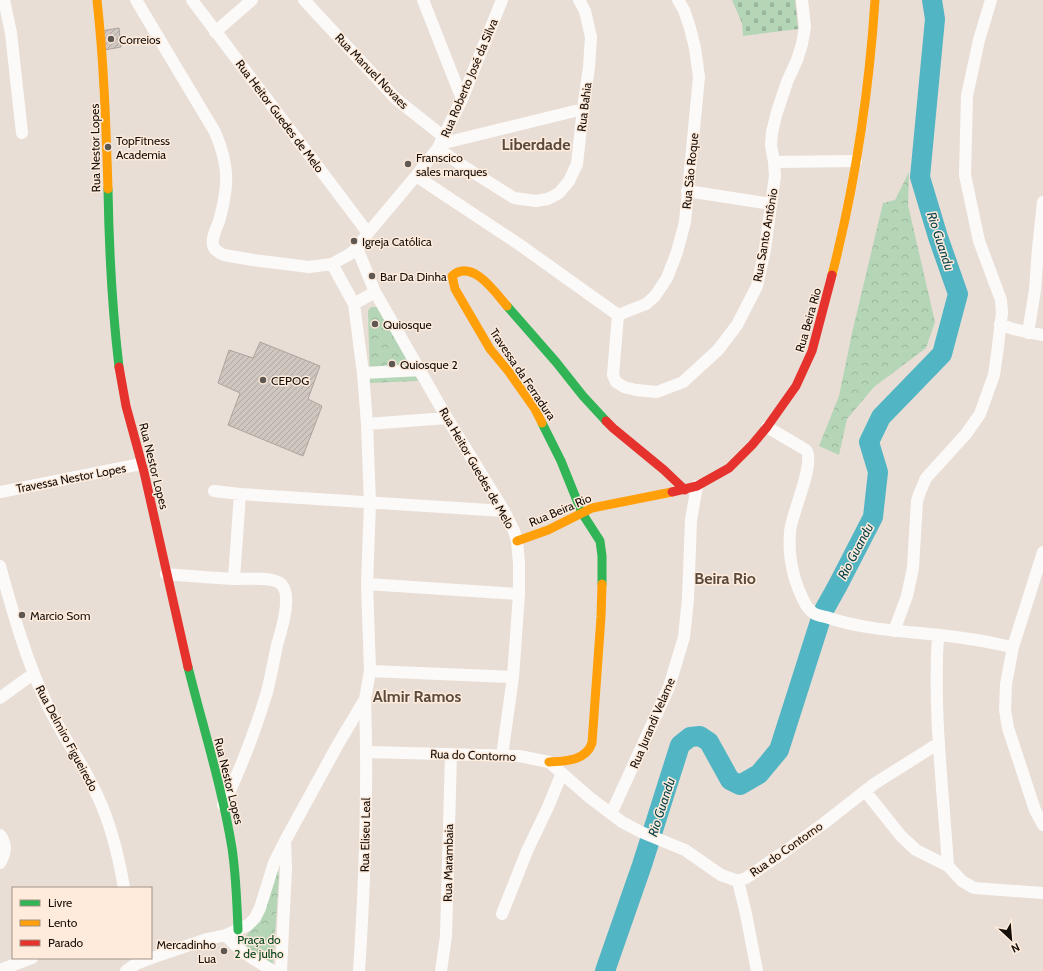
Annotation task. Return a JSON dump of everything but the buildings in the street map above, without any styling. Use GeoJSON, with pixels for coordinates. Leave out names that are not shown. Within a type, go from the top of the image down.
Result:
{"type":"FeatureCollection","features":[{"type":"Feature","properties":{"kind":"street"},"geometry":{"type":"LineString","coordinates":[[4,0],[11,33],[22,133]]}},
{"type":"Feature","properties":{"kind":"street","name":"Rua Nestor Lopes"},"geometry":{"type":"LineString","coordinates":[[97,0],[106,101],[107,191],[114,325],[123,387],[141,464],[147,482],[166,574],[223,805],[235,873],[238,930]]}},
{"type":"Feature","properties":{"kind":"street"},"geometry":{"type":"LineString","coordinates":[[136,0],[215,132],[221,145],[227,172],[227,189],[220,220],[213,241],[214,248],[220,254],[309,267],[332,264],[350,254],[357,248]]}},
{"type":"Feature","properties":{"kind":"street","name":"Rua Heitor Guedes de Melo"},"geometry":{"type":"LineString","coordinates":[[192,0],[368,232]]}},
{"type":"Feature","properties":{"kind":"street"},"geometry":{"type":"LineString","coordinates":[[215,32],[252,0]]}},
{"type":"Feature","properties":{"kind":"street","name":"Rua Manuel Novaes"},"geometry":{"type":"LineString","coordinates":[[304,0],[396,99],[441,143]]}},
{"type":"Feature","properties":{"kind":"street"},"geometry":{"type":"LineString","coordinates":[[423,0],[462,99]]}},
{"type":"Feature","properties":{"kind":"street","name":"Rua Roberto José da Silva"},"geometry":{"type":"LineString","coordinates":[[357,248],[368,232],[416,176],[441,143],[462,99],[502,0]]}},
{"type":"Feature","properties":{"kind":"street","name":"Rua Bahia"},"geometry":{"type":"LineString","coordinates":[[441,143],[460,164],[514,198],[536,201],[548,199],[563,189],[569,181],[577,164],[583,109],[590,67],[591,37],[585,11],[580,0]]}},
{"type":"Feature","properties":{"kind":"street","name":"Rua Sâo Roque"},"geometry":{"type":"LineString","coordinates":[[618,315],[646,304],[655,296],[667,278],[677,252],[685,222],[699,77],[695,48],[690,28],[678,0]]}},
{"type":"Feature","properties":{"kind":"street","name":"Rua Santo Antônio"},"geometry":{"type":"LineString","coordinates":[[618,315],[613,362],[613,375],[616,382],[624,387],[636,390],[657,392],[683,382],[718,350],[737,326],[757,286],[765,249],[775,176],[771,145],[777,112],[797,60],[805,27],[802,0]]}},
{"type":"Feature","properties":{"kind":"street","name":"Rua Beira Rio"},"geometry":{"type":"LineString","coordinates":[[517,541],[548,530],[582,513],[613,503],[685,490],[697,486],[729,468],[752,445],[767,427],[796,386],[812,351],[843,231],[856,161],[873,29],[875,0]]}},
{"type":"Feature","properties":{"kind":"street"},"geometry":{"type":"LineString","coordinates":[[894,631],[907,596],[914,568],[917,508],[920,492],[926,478],[966,434],[980,414],[994,375],[1000,324],[1001,300],[979,240],[965,175],[967,96],[978,40],[991,0]]}},
{"type":"Feature","properties":{"kind":"street"},"geometry":{"type":"LineString","coordinates":[[441,143],[583,109]]}},
{"type":"Feature","properties":{"kind":"street"},"geometry":{"type":"LineString","coordinates":[[774,162],[856,161]]}},
{"type":"Feature","properties":{"kind":"street"},"geometry":{"type":"LineString","coordinates":[[416,176],[520,245],[618,315]]}},
{"type":"Feature","properties":{"kind":"street"},"geometry":{"type":"LineString","coordinates":[[687,191],[771,204]]}},
{"type":"Feature","properties":{"kind":"street"},"geometry":{"type":"LineString","coordinates":[[1028,333],[1035,290],[1043,202]]}},
{"type":"Feature","properties":{"kind":"street","name":"Rua Heitor Guedes de Melo"},"geometry":{"type":"LineString","coordinates":[[357,248],[375,292],[421,370],[447,418],[504,511],[514,531],[517,541],[519,594],[512,676],[502,756]]}},
{"type":"Feature","properties":{"kind":"street"},"geometry":{"type":"LineString","coordinates":[[134,966],[200,941],[226,935],[248,925],[255,918],[260,908],[274,863],[285,841],[337,746],[365,699],[370,671],[367,584],[370,502],[368,424],[354,304],[332,264]]}},
{"type":"Feature","properties":{"kind":"street","name":"Travessa da Ferradura"},"geometry":{"type":"LineString","coordinates":[[549,762],[572,760],[582,756],[590,749],[593,736],[601,617],[602,556],[600,541],[582,513],[561,461],[535,409],[509,372],[490,349],[455,289],[452,276],[464,269],[483,279],[552,357],[583,396],[613,428],[664,470],[685,490]]}},
{"type":"Feature","properties":{"kind":"street"},"geometry":{"type":"LineString","coordinates":[[354,304],[375,292]]}},
{"type":"Feature","properties":{"kind":"street"},"geometry":{"type":"LineString","coordinates":[[1000,324],[1028,333],[1043,335]]}},
{"type":"Feature","properties":{"kind":"street"},"geometry":{"type":"LineString","coordinates":[[363,373],[421,370]]}},
{"type":"Feature","properties":{"kind":"street"},"geometry":{"type":"LineString","coordinates":[[368,424],[447,418]]}},
{"type":"Feature","properties":{"kind":"street"},"geometry":{"type":"LineString","coordinates":[[767,427],[801,447],[806,451],[808,457],[806,475],[793,515],[790,530],[789,549],[793,573],[799,590],[812,613],[838,622],[894,631],[976,640],[1013,647]]}},
{"type":"Feature","properties":{"kind":"street","name":"Travessa Nestor Lopes"},"geometry":{"type":"LineString","coordinates":[[0,492],[141,464]]}},
{"type":"Feature","properties":{"kind":"street","name":"Rua Jurandi Velame"},"geometry":{"type":"LineString","coordinates":[[610,814],[669,687],[684,638],[688,599],[691,520],[697,486]]}},
{"type":"Feature","properties":{"kind":"street"},"geometry":{"type":"LineString","coordinates":[[214,491],[240,494],[504,511]]}},
{"type":"Feature","properties":{"kind":"street"},"geometry":{"type":"LineString","coordinates":[[234,579],[240,494]]}},
{"type":"Feature","properties":{"kind":"street"},"geometry":{"type":"LineString","coordinates":[[1043,552],[1038,564],[1038,582],[1013,647],[1006,684],[1005,710],[1008,728],[1035,810],[1043,825]]}},
{"type":"Feature","properties":{"kind":"street","name":"Rua Delmiro Figueiredo"},"geometry":{"type":"LineString","coordinates":[[0,566],[10,605],[33,674],[47,706],[99,798],[110,830],[124,887]]}},
{"type":"Feature","properties":{"kind":"street"},"geometry":{"type":"LineString","coordinates":[[166,574],[234,579],[268,579],[278,582],[283,586],[286,594],[286,610],[258,721],[236,780],[223,805]]}},
{"type":"Feature","properties":{"kind":"street"},"geometry":{"type":"LineString","coordinates":[[367,584],[519,594]]}},
{"type":"Feature","properties":{"kind":"street"},"geometry":{"type":"LineString","coordinates":[[938,635],[936,666],[938,742],[948,866]]}},
{"type":"Feature","properties":{"kind":"street"},"geometry":{"type":"LineString","coordinates":[[370,671],[512,676]]}},
{"type":"Feature","properties":{"kind":"street"},"geometry":{"type":"LineString","coordinates":[[0,698],[33,674]]}},
{"type":"Feature","properties":{"kind":"street","name":"Rua Eliseu Leal"},"geometry":{"type":"LineString","coordinates":[[359,971],[364,897],[367,752],[365,699]]}},
{"type":"Feature","properties":{"kind":"street","name":"Rua do Contorno"},"geometry":{"type":"LineString","coordinates":[[367,752],[518,756],[549,762],[589,797],[622,822],[641,832],[685,850],[721,875],[738,881],[746,878],[784,852],[865,791],[938,742]]}},
{"type":"Feature","properties":{"kind":"street","name":"Rua Marambaia"},"geometry":{"type":"LineString","coordinates":[[441,971],[446,936],[451,754]]}},
{"type":"Feature","properties":{"kind":"street"},"geometry":{"type":"LineString","coordinates":[[502,914],[527,851],[562,773]]}},
{"type":"Feature","properties":{"kind":"street"},"geometry":{"type":"LineString","coordinates":[[865,791],[901,836],[916,850],[948,866],[962,881],[974,888],[1043,893]]}},
{"type":"Feature","properties":{"kind":"street"},"geometry":{"type":"LineString","coordinates":[[0,835],[4,840],[6,848],[0,863]]}},
{"type":"Feature","properties":{"kind":"street"},"geometry":{"type":"LineString","coordinates":[[281,971],[286,868],[285,841]]}},
{"type":"Feature","properties":{"kind":"street"},"geometry":{"type":"LineString","coordinates":[[738,881],[757,971]]}},
{"type":"Feature","properties":{"kind":"street"},"geometry":{"type":"LineString","coordinates":[[226,935],[240,949],[274,971]]}},
{"type":"Feature","properties":{"kind":"street"},"geometry":{"type":"LineString","coordinates":[[0,970],[29,959]]}},
{"type":"Feature","properties":{"kind":"green space"},"geometry":{"type":"Polygon","coordinates":[[[732,0],[795,0],[798,29],[743,36],[742,23],[732,0]]]}},
{"type":"Feature","properties":{"kind":"green space"},"geometry":{"type":"Polygon","coordinates":[[[909,172],[908,205],[935,322],[926,348],[874,387],[847,419],[839,455],[819,446],[839,396],[852,333],[883,203],[895,200],[909,172]]]}},
{"type":"Feature","properties":{"kind":"green space"},"geometry":{"type":"Polygon","coordinates":[[[371,307],[377,307],[381,312],[418,381],[370,383],[368,311],[371,307]]]}},
{"type":"Feature","properties":{"kind":"green space","name":"Praça do 2 de julho"},"geometry":{"type":"Polygon","coordinates":[[[278,870],[279,876],[273,963],[270,968],[239,943],[258,919],[278,870]]]}},
{"type":"Feature","properties":{"kind":"waterway","name":"Rio Guandu"},"geometry":{"type":"LineString","coordinates":[[605,971],[642,865],[680,745],[690,737],[700,736],[709,742],[730,780],[740,785],[759,774],[779,750],[823,612],[873,517],[878,472],[869,442],[881,417],[942,354],[958,294],[938,237],[920,177],[935,19],[932,0]]}},
{"type":"Feature","properties":{"kind":"traffic: fast"},"geometry":{"type":"LineString","coordinates":[[108,189],[111,278],[119,367]]}},
{"type":"Feature","properties":{"kind":"traffic: fast"},"geometry":{"type":"LineString","coordinates":[[507,306],[606,421]]}},
{"type":"Feature","properties":{"kind":"traffic: fast"},"geometry":{"type":"LineString","coordinates":[[542,423],[561,461],[582,513],[600,541],[602,556],[602,584]]}},
{"type":"Feature","properties":{"kind":"traffic: fast"},"geometry":{"type":"LineString","coordinates":[[188,667],[218,780],[228,825],[237,899],[238,930]]}},
{"type":"Feature","properties":{"kind":"traffic: slow"},"geometry":{"type":"LineString","coordinates":[[97,0],[103,71],[108,189]]}},
{"type":"Feature","properties":{"kind":"traffic: slow"},"geometry":{"type":"LineString","coordinates":[[832,275],[848,207],[860,139],[869,70],[875,0]]}},
{"type":"Feature","properties":{"kind":"traffic: slow"},"geometry":{"type":"LineString","coordinates":[[507,306],[490,286],[475,274],[467,271],[460,272],[452,276],[455,289],[490,349],[509,372],[535,409],[542,423]]}},
{"type":"Feature","properties":{"kind":"traffic: slow"},"geometry":{"type":"LineString","coordinates":[[517,541],[548,530],[592,508],[672,492]]}},
{"type":"Feature","properties":{"kind":"traffic: slow"},"geometry":{"type":"LineString","coordinates":[[549,762],[580,757],[589,749],[592,743],[602,584]]}},
{"type":"Feature","properties":{"kind":"traffic: jam"},"geometry":{"type":"LineString","coordinates":[[672,492],[697,486],[729,468],[752,445],[767,427],[796,386],[812,351],[832,275]]}},
{"type":"Feature","properties":{"kind":"traffic: jam"},"geometry":{"type":"LineString","coordinates":[[119,367],[126,406],[144,472],[188,667]]}},
{"type":"Feature","properties":{"kind":"traffic: jam"},"geometry":{"type":"LineString","coordinates":[[606,421],[664,470],[685,490]]}},
{"type":"Feature","properties":{"kind":"place","name":"Correios"},"geometry":{"type":"Point","coordinates":[111,39]}},
{"type":"Feature","properties":{"kind":"place","name":"TopFitness Academia"},"geometry":{"type":"Point","coordinates":[108,147]}},
{"type":"Feature","properties":{"kind":"place","name":"Franscico sales marques"},"geometry":{"type":"Point","coordinates":[408,164]}},
{"type":"Feature","properties":{"kind":"place","name":"Igreja Católica"},"geometry":{"type":"Point","coordinates":[354,241]}},
{"type":"Feature","properties":{"kind":"place","name":"Bar Da Dinha"},"geometry":{"type":"Point","coordinates":[372,276]}},
{"type":"Feature","properties":{"kind":"place","name":"Quiosque"},"geometry":{"type":"Point","coordinates":[375,324]}},
{"type":"Feature","properties":{"kind":"place","name":"Quiosque 2"},"geometry":{"type":"Point","coordinates":[392,364]}},
{"type":"Feature","properties":{"kind":"place","name":"CEPOG"},"geometry":{"type":"Point","coordinates":[263,380]}},
{"type":"Feature","properties":{"kind":"place","name":"Marcio Som"},"geometry":{"type":"Point","coordinates":[22,615]}},
{"type":"Feature","properties":{"kind":"place","name":"Mercadinho Lua"},"geometry":{"type":"Point","coordinates":[224,951]}},
{"type":"Feature","properties":{"kind":"district","name":"Liberdade"},"geometry":{"type":"Point","coordinates":[536,144]}},
{"type":"Feature","properties":{"kind":"district","name":"Beira Rio"},"geometry":{"type":"Point","coordinates":[725,578]}},
{"type":"Feature","properties":{"kind":"district","name":"Almir Ramos"},"geometry":{"type":"Point","coordinates":[417,696]}}]}
